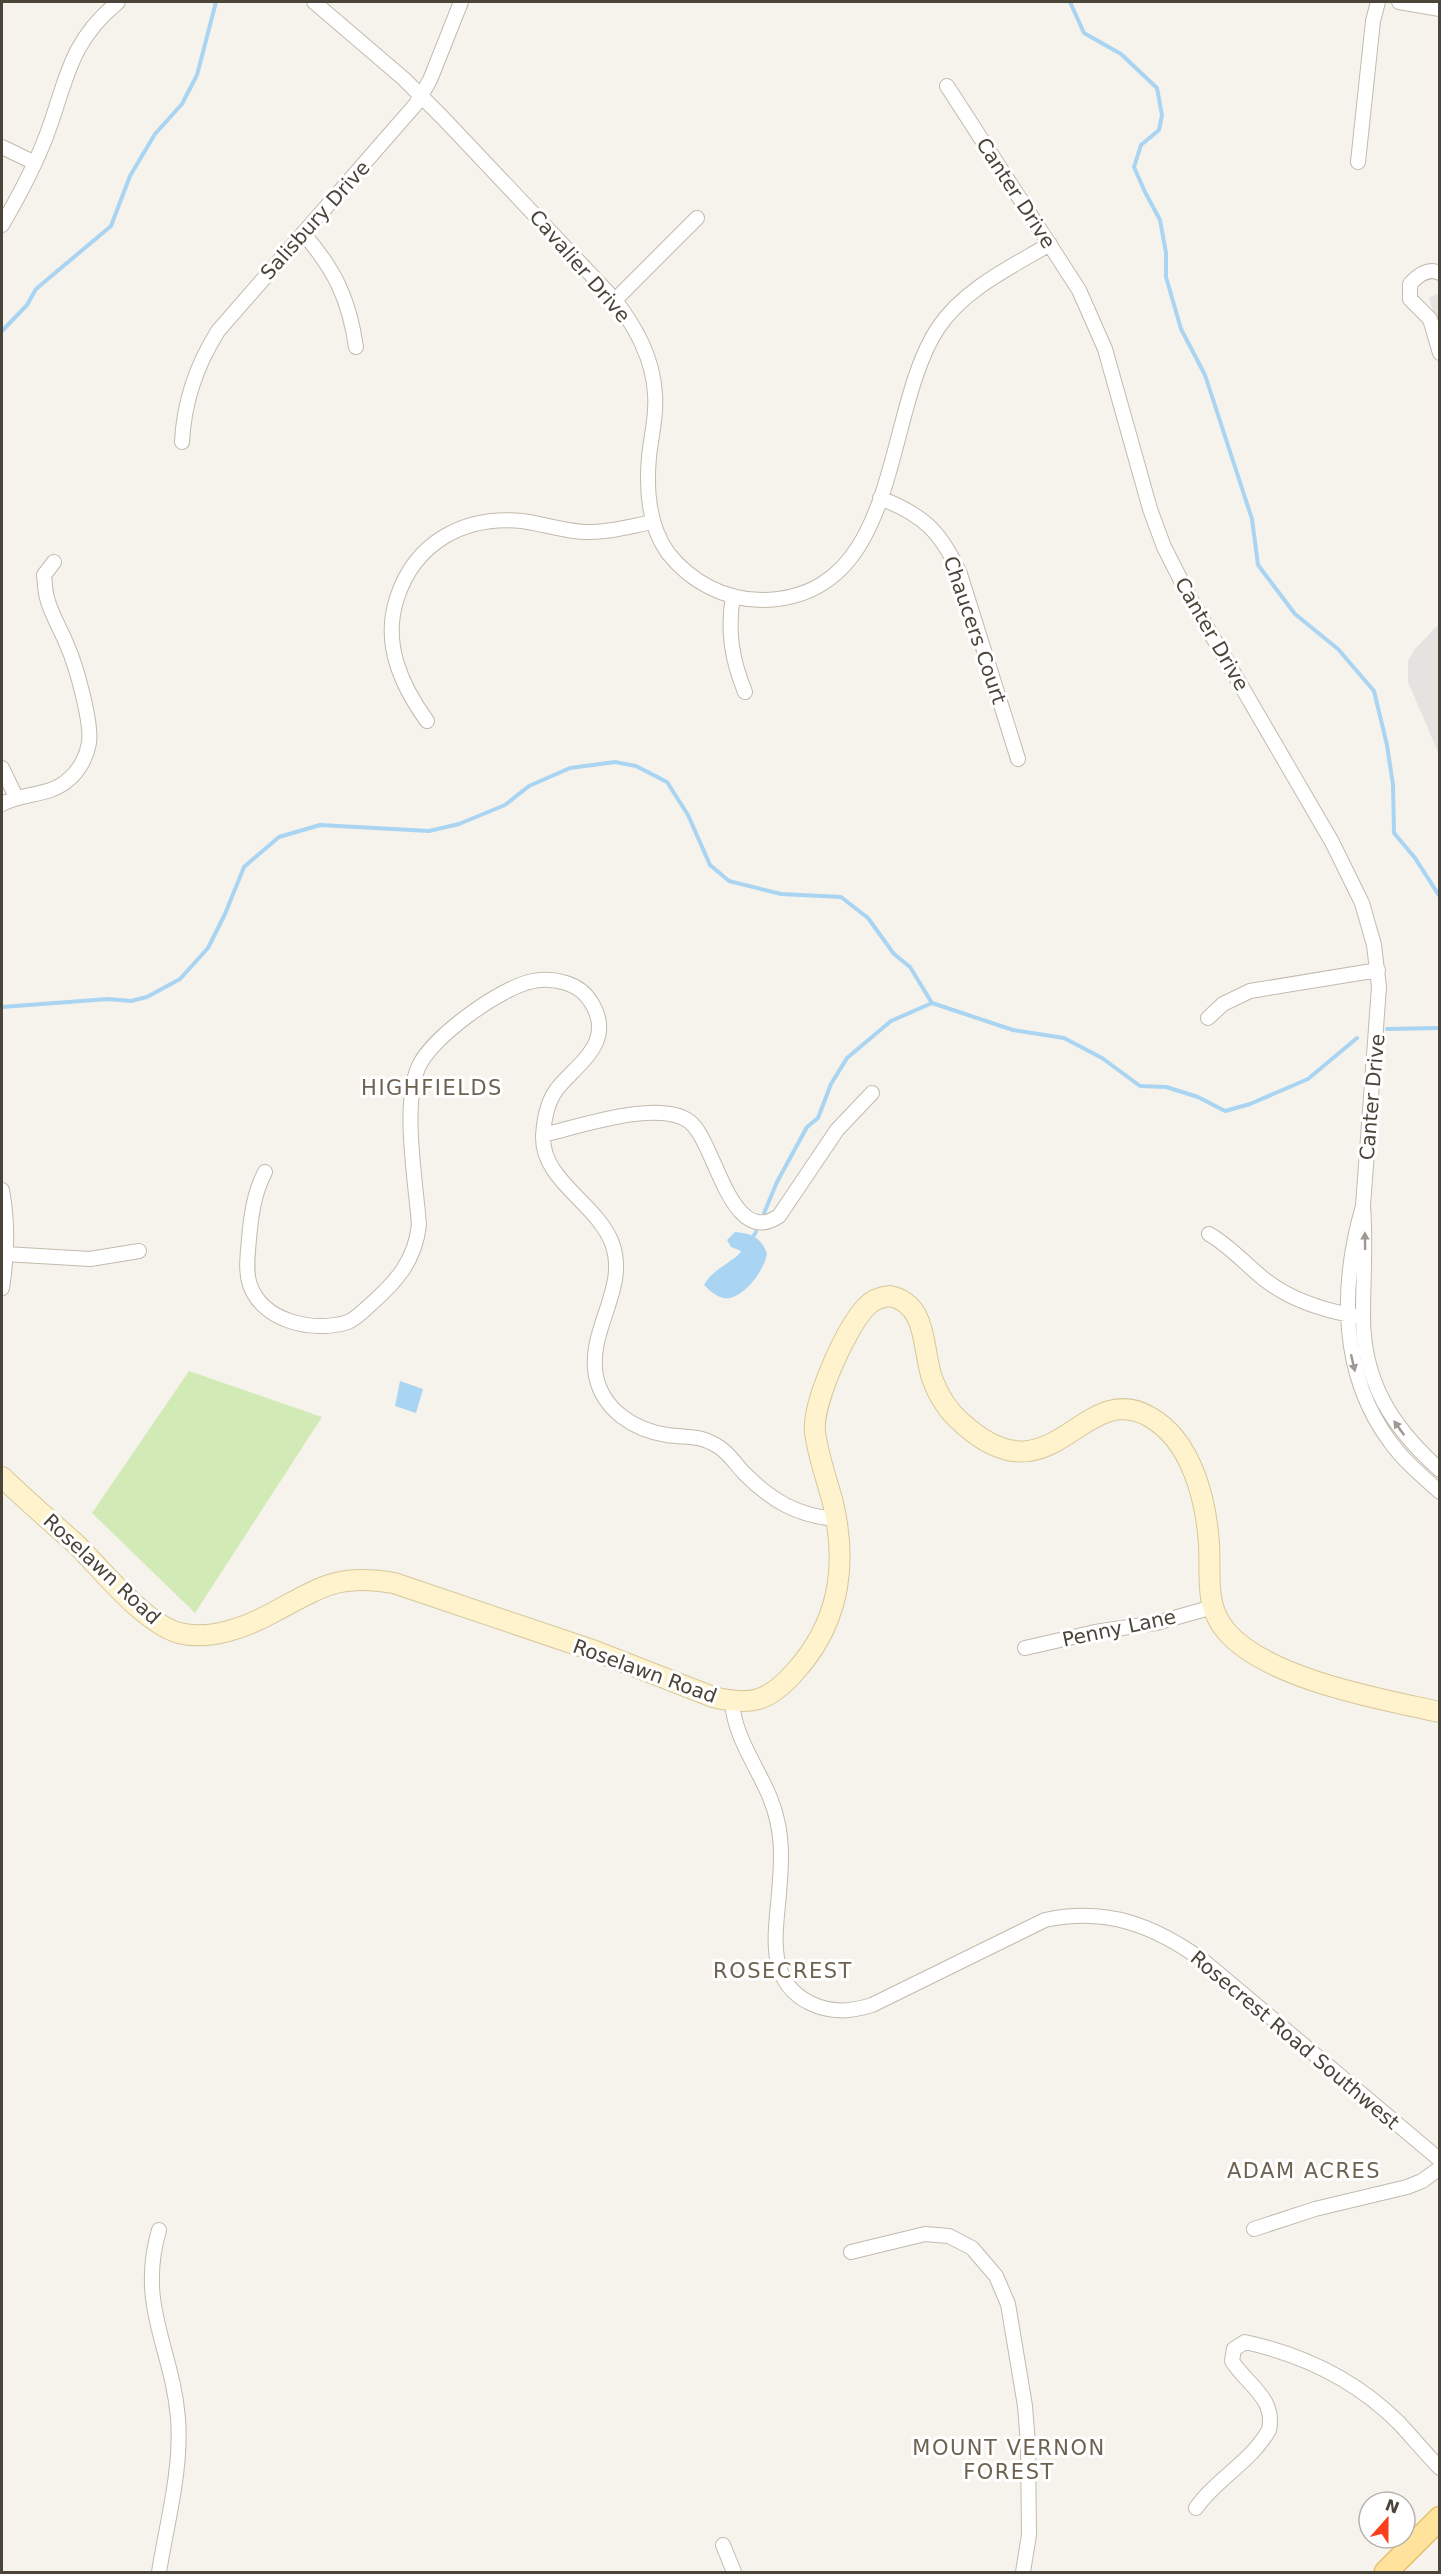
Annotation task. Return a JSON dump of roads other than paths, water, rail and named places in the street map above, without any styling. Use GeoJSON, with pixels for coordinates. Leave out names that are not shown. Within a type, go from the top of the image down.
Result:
{"type":"FeatureCollection","features":[{"type":"Feature","properties":{"kind":"main road"},"geometry":{"type":"LineString","coordinates":[[1386,2572],[1440,2518]]}},
{"type":"Feature","properties":{"kind":"street"},"geometry":{"type":"LineString","coordinates":[[2,225],[35,162],[72,58],[95,25],[118,2]]}},
{"type":"Feature","properties":{"kind":"street","name":"Cavalier Drive"},"geometry":{"type":"LineString","coordinates":[[314,2],[421,96],[615,300],[640,339],[653,376],[655,416],[648,481],[653,522],[668,552],[682,568],[710,588],[733,596],[750,599],[778,598],[809,589],[840,570],[857,552],[880,498],[916,372],[938,328],[952,309],[979,288],[1050,244]]}},
{"type":"Feature","properties":{"kind":"street","name":"Salisbury Drive"},"geometry":{"type":"LineString","coordinates":[[182,442],[187,400],[206,350],[232,313],[421,96],[447,42],[461,2]]}},
{"type":"Feature","properties":{"kind":"street"},"geometry":{"type":"LineString","coordinates":[[1358,162],[1373,21],[1378,2]]}},
{"type":"Feature","properties":{"kind":"street"},"geometry":{"type":"LineString","coordinates":[[1399,2],[1440,9]]}},
{"type":"Feature","properties":{"kind":"street","name":"Canter Drive"},"geometry":{"type":"LineString","coordinates":[[947,86],[1079,290],[1105,348],[1150,509],[1164,547],[1190,598],[1348,872],[1370,929],[1378,970],[1378,1030],[1363,1206],[1366,1257],[1363,1317],[1367,1358],[1383,1403],[1409,1441],[1440,1470]]}},
{"type":"Feature","properties":{"kind":"street"},"geometry":{"type":"LineString","coordinates":[[2,147],[35,162]]}},
{"type":"Feature","properties":{"kind":"street"},"geometry":{"type":"LineString","coordinates":[[615,300],[697,218]]}},
{"type":"Feature","properties":{"kind":"street"},"geometry":{"type":"LineString","coordinates":[[303,234],[319,251],[342,288],[356,347]]}},
{"type":"Feature","properties":{"kind":"street"},"geometry":{"type":"LineString","coordinates":[[1440,273],[1435,271],[1420,274],[1410,284],[1410,299],[1430,319],[1440,353]]}},
{"type":"Feature","properties":{"kind":"street","name":"Chaucers Court"},"geometry":{"type":"LineString","coordinates":[[880,498],[918,516],[942,538],[953,558],[1018,759]]}},
{"type":"Feature","properties":{"kind":"street"},"geometry":{"type":"LineString","coordinates":[[427,721],[404,685],[396,666],[391,638],[396,600],[409,571],[435,541],[460,527],[483,522],[523,522],[586,532],[653,522]]}},
{"type":"Feature","properties":{"kind":"street"},"geometry":{"type":"LineString","coordinates":[[2,804],[16,796],[49,792],[70,779],[82,764],[89,743],[87,717],[69,648],[47,599],[44,575],[54,562]]}},
{"type":"Feature","properties":{"kind":"street"},"geometry":{"type":"LineString","coordinates":[[733,596],[729,630],[731,650],[745,692]]}},
{"type":"Feature","properties":{"kind":"street"},"geometry":{"type":"LineString","coordinates":[[2,768],[16,796]]}},
{"type":"Feature","properties":{"kind":"street"},"geometry":{"type":"LineString","coordinates":[[1208,1018],[1223,1004],[1250,991],[1378,970]]}},
{"type":"Feature","properties":{"kind":"street"},"geometry":{"type":"LineString","coordinates":[[264,1172],[254,1201],[248,1254],[248,1279],[254,1294],[268,1310],[285,1319],[305,1325],[331,1326],[358,1317],[394,1282],[412,1257],[419,1225],[412,1102],[414,1081],[425,1054],[436,1041],[491,1001],[519,985],[544,980],[573,985],[582,991],[595,1008],[598,1031],[590,1055],[558,1087],[549,1102],[543,1135],[548,1162],[554,1172],[603,1226],[616,1258],[614,1289],[599,1329],[595,1350],[597,1379],[611,1407],[637,1426],[653,1432],[703,1438],[722,1449],[755,1484],[789,1508],[818,1517],[836,1519]]}},
{"type":"Feature","properties":{"kind":"street"},"geometry":{"type":"LineString","coordinates":[[543,1135],[629,1115],[659,1111],[678,1114],[692,1123],[704,1140],[732,1202],[750,1220],[761,1222],[779,1216],[837,1131],[872,1093]]}},
{"type":"Feature","properties":{"kind":"street"},"geometry":{"type":"LineString","coordinates":[[2,1190],[6,1254],[2,1288]]}},
{"type":"Feature","properties":{"kind":"street","name":"Canter Drive"},"geometry":{"type":"LineString","coordinates":[[1363,1206],[1354,1242],[1348,1314],[1354,1369],[1370,1410],[1401,1456],[1440,1492]]}},
{"type":"Feature","properties":{"kind":"street"},"geometry":{"type":"LineString","coordinates":[[1209,1234],[1223,1242],[1266,1281],[1286,1294],[1324,1310],[1363,1317]]}},
{"type":"Feature","properties":{"kind":"street"},"geometry":{"type":"LineString","coordinates":[[6,1254],[90,1259],[139,1251]]}},
{"type":"Feature","properties":{"kind":"street","name":"Roselawn Road"},"geometry":{"type":"LineString","coordinates":[[2,1477],[140,1608],[158,1623],[180,1633],[194,1635],[233,1629],[337,1581],[375,1580],[394,1583],[595,1651],[713,1697],[732,1702],[758,1700],[780,1688],[806,1659],[823,1632],[835,1602],[841,1571],[836,1519],[815,1432],[817,1408],[821,1392],[865,1308],[880,1298],[890,1296],[899,1298],[914,1309],[918,1317],[931,1376],[945,1404],[960,1421],[995,1447],[1018,1453],[1030,1452],[1060,1439],[1086,1422],[1115,1411],[1140,1412],[1159,1422],[1183,1450],[1201,1492],[1206,1515],[1209,1589],[1213,1607],[1225,1629],[1235,1640],[1271,1662],[1370,1698],[1440,1712]]}},
{"type":"Feature","properties":{"kind":"street","name":"Penny Lane"},"geometry":{"type":"LineString","coordinates":[[1025,1648],[1095,1632],[1156,1623],[1213,1607]]}},
{"type":"Feature","properties":{"kind":"street","name":"Rosecrest Road Southwest"},"geometry":{"type":"LineString","coordinates":[[732,1702],[736,1729],[767,1789],[780,1831],[782,1852],[774,1935],[777,1958],[789,1985],[806,2001],[829,2010],[856,2010],[872,2005],[1045,1920],[1068,1915],[1108,1916],[1146,1928],[1170,1939],[1205,1962],[1440,2160]]}},
{"type":"Feature","properties":{"kind":"street"},"geometry":{"type":"LineString","coordinates":[[1254,2229],[1315,2209],[1407,2187],[1422,2181],[1440,2168]]}},
{"type":"Feature","properties":{"kind":"street"},"geometry":{"type":"LineString","coordinates":[[159,2230],[154,2249],[150,2284],[152,2304],[175,2399],[179,2441],[159,2572]]}},
{"type":"Feature","properties":{"kind":"street"},"geometry":{"type":"LineString","coordinates":[[851,2252],[925,2234],[949,2236],[972,2248],[996,2276],[1008,2304],[1025,2406],[1028,2444],[1029,2535],[1023,2572]]}},
{"type":"Feature","properties":{"kind":"street"},"geometry":{"type":"LineString","coordinates":[[1196,2508],[1211,2489],[1236,2469],[1269,2430],[1271,2422],[1266,2401],[1233,2361],[1234,2349],[1245,2342],[1310,2361],[1354,2385],[1399,2423],[1440,2468]]}},
{"type":"Feature","properties":{"kind":"street"},"geometry":{"type":"LineString","coordinates":[[723,2545],[734,2572]]}},
{"type":"Feature","properties":{"kind":"water"},"geometry":{"type":"Polygon","coordinates":[[[735,1232],[755,1237],[767,1254],[758,1274],[743,1292],[730,1298],[723,1298],[704,1285],[713,1274],[741,1251],[731,1247],[727,1240],[735,1232]]]}},
{"type":"Feature","properties":{"kind":"water"},"geometry":{"type":"Polygon","coordinates":[[[400,1381],[423,1389],[416,1413],[395,1406],[400,1381]]]}},
{"type":"Feature","properties":{"kind":"waterway"},"geometry":{"type":"LineString","coordinates":[[2,331],[27,305],[36,289],[111,226],[130,176],[155,134],[182,104],[197,75],[216,2]]}},
{"type":"Feature","properties":{"kind":"waterway"},"geometry":{"type":"LineString","coordinates":[[1070,2],[1084,33],[1121,54],[1157,88],[1162,115],[1159,130],[1141,145],[1134,167],[1160,220],[1166,253],[1166,277],[1181,329],[1205,375],[1252,519],[1258,565],[1295,614],[1338,649],[1374,691],[1387,745],[1393,785],[1394,833],[1415,858],[1440,897]]}},
{"type":"Feature","properties":{"kind":"waterway"},"geometry":{"type":"LineString","coordinates":[[2,1007],[108,999],[131,1001],[147,997],[180,979],[208,948],[244,867],[279,837],[320,825],[429,831],[459,824],[505,805],[529,786],[570,768],[615,762],[636,766],[667,782],[688,815],[710,865],[729,881],[781,894],[841,897],[868,918],[894,954],[910,967],[932,1003],[1013,1030],[1064,1038],[1102,1058],[1140,1086],[1166,1087],[1198,1097],[1225,1111],[1250,1104],[1308,1079],[1357,1038]]}},
{"type":"Feature","properties":{"kind":"waterway"},"geometry":{"type":"LineString","coordinates":[[764,1213],[777,1182],[807,1127],[818,1118],[831,1084],[847,1058],[891,1021],[932,1003]]}},
{"type":"Feature","properties":{"kind":"waterway"},"geometry":{"type":"LineString","coordinates":[[1387,1029],[1440,1028]]}},
{"type":"Feature","properties":{"kind":"waterway"},"geometry":{"type":"LineString","coordinates":[[751,1240],[756,1232]]}},
{"type":"Feature","properties":{"kind":"district","name":"HIGHFIELDS"},"geometry":{"type":"Point","coordinates":[432,1088]}},
{"type":"Feature","properties":{"kind":"district","name":"ROSECREST"},"geometry":{"type":"Point","coordinates":[783,1971]}},
{"type":"Feature","properties":{"kind":"district","name":"ADAM ACRES"},"geometry":{"type":"Point","coordinates":[1304,2171]}},
{"type":"Feature","properties":{"kind":"district","name":"MOUNT VERNON FOREST"},"geometry":{"type":"Point","coordinates":[1009,2460]}}]}
